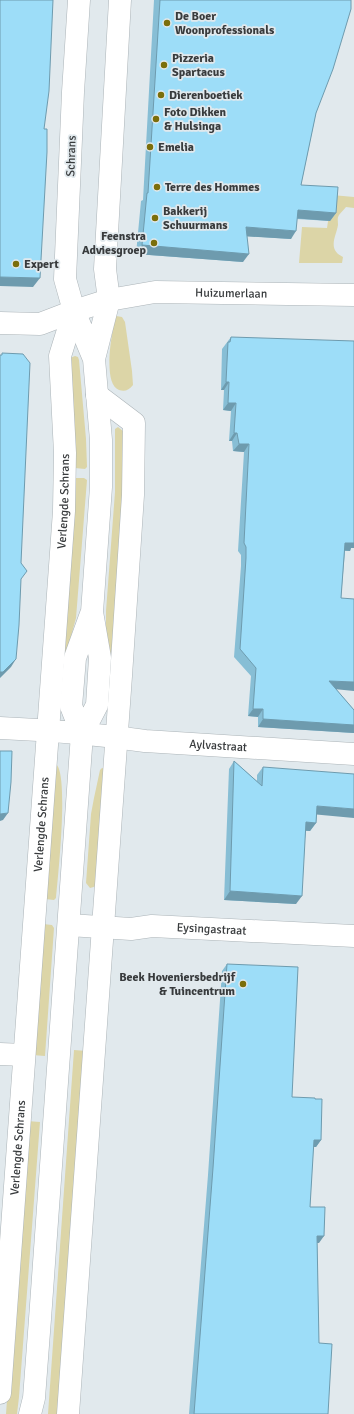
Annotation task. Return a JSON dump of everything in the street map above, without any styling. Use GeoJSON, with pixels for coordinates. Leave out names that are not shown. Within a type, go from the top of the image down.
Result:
{"type":"FeatureCollection","features":[{"type":"Feature","properties":{"kind":"street","name":"Schrans"},"geometry":{"type":"LineString","coordinates":[[74,310],[65,279],[73,92],[79,0]]}},
{"type":"Feature","properties":{"kind":"street"},"geometry":{"type":"LineString","coordinates":[[94,359],[109,300],[106,262],[120,0]]}},
{"type":"Feature","properties":{"kind":"street","name":"Huizumerlaan"},"geometry":{"type":"LineString","coordinates":[[0,323],[40,324],[74,310],[109,300],[154,292],[354,295]]}},
{"type":"Feature","properties":{"kind":"street"},"geometry":{"type":"LineString","coordinates":[[33,1408],[82,734],[71,706],[75,658],[92,612],[101,475],[101,440],[94,359],[74,310]]}},
{"type":"Feature","properties":{"kind":"street","name":"Verlengde Schrans"},"geometry":{"type":"LineString","coordinates":[[0,1393],[2,1339],[64,511],[65,453],[60,356],[74,310]]}},
{"type":"Feature","properties":{"kind":"street"},"geometry":{"type":"LineString","coordinates":[[68,1414],[104,927],[133,495],[134,423],[97,396]]}},
{"type":"Feature","properties":{"kind":"street","name":"Aylvastraat"},"geometry":{"type":"LineString","coordinates":[[0,728],[117,736],[153,741],[354,754]]}},
{"type":"Feature","properties":{"kind":"street","name":"Eysingastraat"},"geometry":{"type":"LineString","coordinates":[[69,925],[131,929],[152,926],[354,936]]}},
{"type":"Feature","properties":{"kind":"street"},"geometry":{"type":"LineString","coordinates":[[0,1054],[24,1055]]}},
{"type":"Feature","properties":{"kind":"shaded area"},"geometry":{"type":"Polygon","coordinates":[[[332,195],[354,197],[354,208],[346,207],[338,217],[338,225],[334,238],[335,250],[343,257],[342,263],[299,263],[302,227],[327,228],[332,195]]]}},
{"type":"Feature","properties":{"kind":"shaded area"},"geometry":{"type":"Polygon","coordinates":[[[116,316],[122,317],[125,322],[132,371],[133,385],[125,391],[121,391],[114,386],[111,378],[110,356],[112,333],[116,316]]]}},
{"type":"Feature","properties":{"kind":"shaded area"},"geometry":{"type":"Polygon","coordinates":[[[75,356],[78,357],[79,360],[86,439],[87,467],[85,469],[75,468],[70,358],[75,356]]]}},
{"type":"Feature","properties":{"kind":"shaded area"},"geometry":{"type":"Polygon","coordinates":[[[118,427],[126,436],[115,660],[109,660],[106,631],[106,611],[115,492],[115,429],[118,427]]]}},
{"type":"Feature","properties":{"kind":"shaded area"},"geometry":{"type":"Polygon","coordinates":[[[75,478],[84,478],[87,480],[76,618],[66,655],[61,655],[75,478]]]}},
{"type":"Feature","properties":{"kind":"shaded area"},"geometry":{"type":"Polygon","coordinates":[[[56,764],[60,772],[62,786],[62,827],[56,898],[54,900],[45,899],[56,764]]]}},
{"type":"Feature","properties":{"kind":"shaded area"},"geometry":{"type":"Polygon","coordinates":[[[102,768],[106,769],[97,886],[90,888],[86,883],[91,814],[100,770],[102,768]]]}},
{"type":"Feature","properties":{"kind":"shaded area"},"geometry":{"type":"Polygon","coordinates":[[[43,924],[52,925],[54,928],[45,1056],[32,1055],[43,924]]]}},
{"type":"Feature","properties":{"kind":"shaded area"},"geometry":{"type":"Polygon","coordinates":[[[74,1050],[87,1051],[60,1414],[48,1414],[74,1050]]]}},
{"type":"Feature","properties":{"kind":"shaded area"},"geometry":{"type":"Polygon","coordinates":[[[27,1121],[40,1122],[19,1397],[17,1414],[6,1414],[27,1121]]]}},
{"type":"Feature","properties":{"kind":"building"},"geometry":{"type":"Polygon","coordinates":[[[0,0],[53,0],[49,91],[44,129],[47,129],[47,152],[40,278],[0,277],[0,0]]]}},
{"type":"Feature","properties":{"kind":"building"},"geometry":{"type":"Polygon","coordinates":[[[160,0],[351,0],[351,9],[333,69],[316,113],[301,185],[338,187],[336,213],[298,210],[296,231],[246,227],[249,254],[142,245],[148,193],[160,0]]]}},
{"type":"Feature","properties":{"kind":"building"},"geometry":{"type":"Polygon","coordinates":[[[231,337],[354,341],[354,543],[345,543],[341,598],[354,599],[354,682],[329,681],[354,710],[354,725],[263,719],[263,709],[253,709],[256,668],[240,649],[246,558],[246,547],[244,543],[249,444],[239,444],[237,433],[234,433],[236,403],[228,403],[229,382],[226,382],[228,342],[230,342],[231,337]]]}},
{"type":"Feature","properties":{"kind":"building"},"geometry":{"type":"Polygon","coordinates":[[[2,353],[23,354],[30,363],[21,563],[27,571],[21,579],[16,659],[3,672],[0,672],[0,355],[2,355],[2,353]]]}},
{"type":"Feature","properties":{"kind":"building"},"geometry":{"type":"Polygon","coordinates":[[[0,751],[12,751],[8,813],[0,814],[0,751]]]}},
{"type":"Feature","properties":{"kind":"building"},"geometry":{"type":"Polygon","coordinates":[[[234,761],[262,786],[263,767],[354,774],[354,809],[317,806],[316,823],[306,822],[302,896],[230,891],[234,761]]]}},
{"type":"Feature","properties":{"kind":"building"},"geometry":{"type":"Polygon","coordinates":[[[227,964],[298,967],[292,1097],[322,1099],[321,1140],[314,1140],[310,1207],[325,1207],[324,1236],[317,1236],[319,1343],[332,1344],[328,1414],[194,1414],[227,964]]]}},
{"type":"Feature","properties":{"kind":"place","name":"De Boer Woonprofessionals"},"geometry":{"type":"Point","coordinates":[167,23]}},
{"type":"Feature","properties":{"kind":"place","name":"Pizzeria Spartacus"},"geometry":{"type":"Point","coordinates":[164,65]}},
{"type":"Feature","properties":{"kind":"place","name":"Dierenboetiek"},"geometry":{"type":"Point","coordinates":[161,95]}},
{"type":"Feature","properties":{"kind":"place","name":"Foto Dikken & Hulsinga"},"geometry":{"type":"Point","coordinates":[156,119]}},
{"type":"Feature","properties":{"kind":"place","name":"Emelia"},"geometry":{"type":"Point","coordinates":[150,147]}},
{"type":"Feature","properties":{"kind":"place","name":"Terre des Hommes"},"geometry":{"type":"Point","coordinates":[157,187]}},
{"type":"Feature","properties":{"kind":"place","name":"Bakkerij Schuurmans"},"geometry":{"type":"Point","coordinates":[155,218]}},
{"type":"Feature","properties":{"kind":"place","name":"Feenstra Adviesgroep"},"geometry":{"type":"Point","coordinates":[154,243]}},
{"type":"Feature","properties":{"kind":"place","name":"Expert"},"geometry":{"type":"Point","coordinates":[16,264]}},
{"type":"Feature","properties":{"kind":"place","name":"Beek Hoveniersbedrijf & Tuincentrum"},"geometry":{"type":"Point","coordinates":[243,984]}}]}
